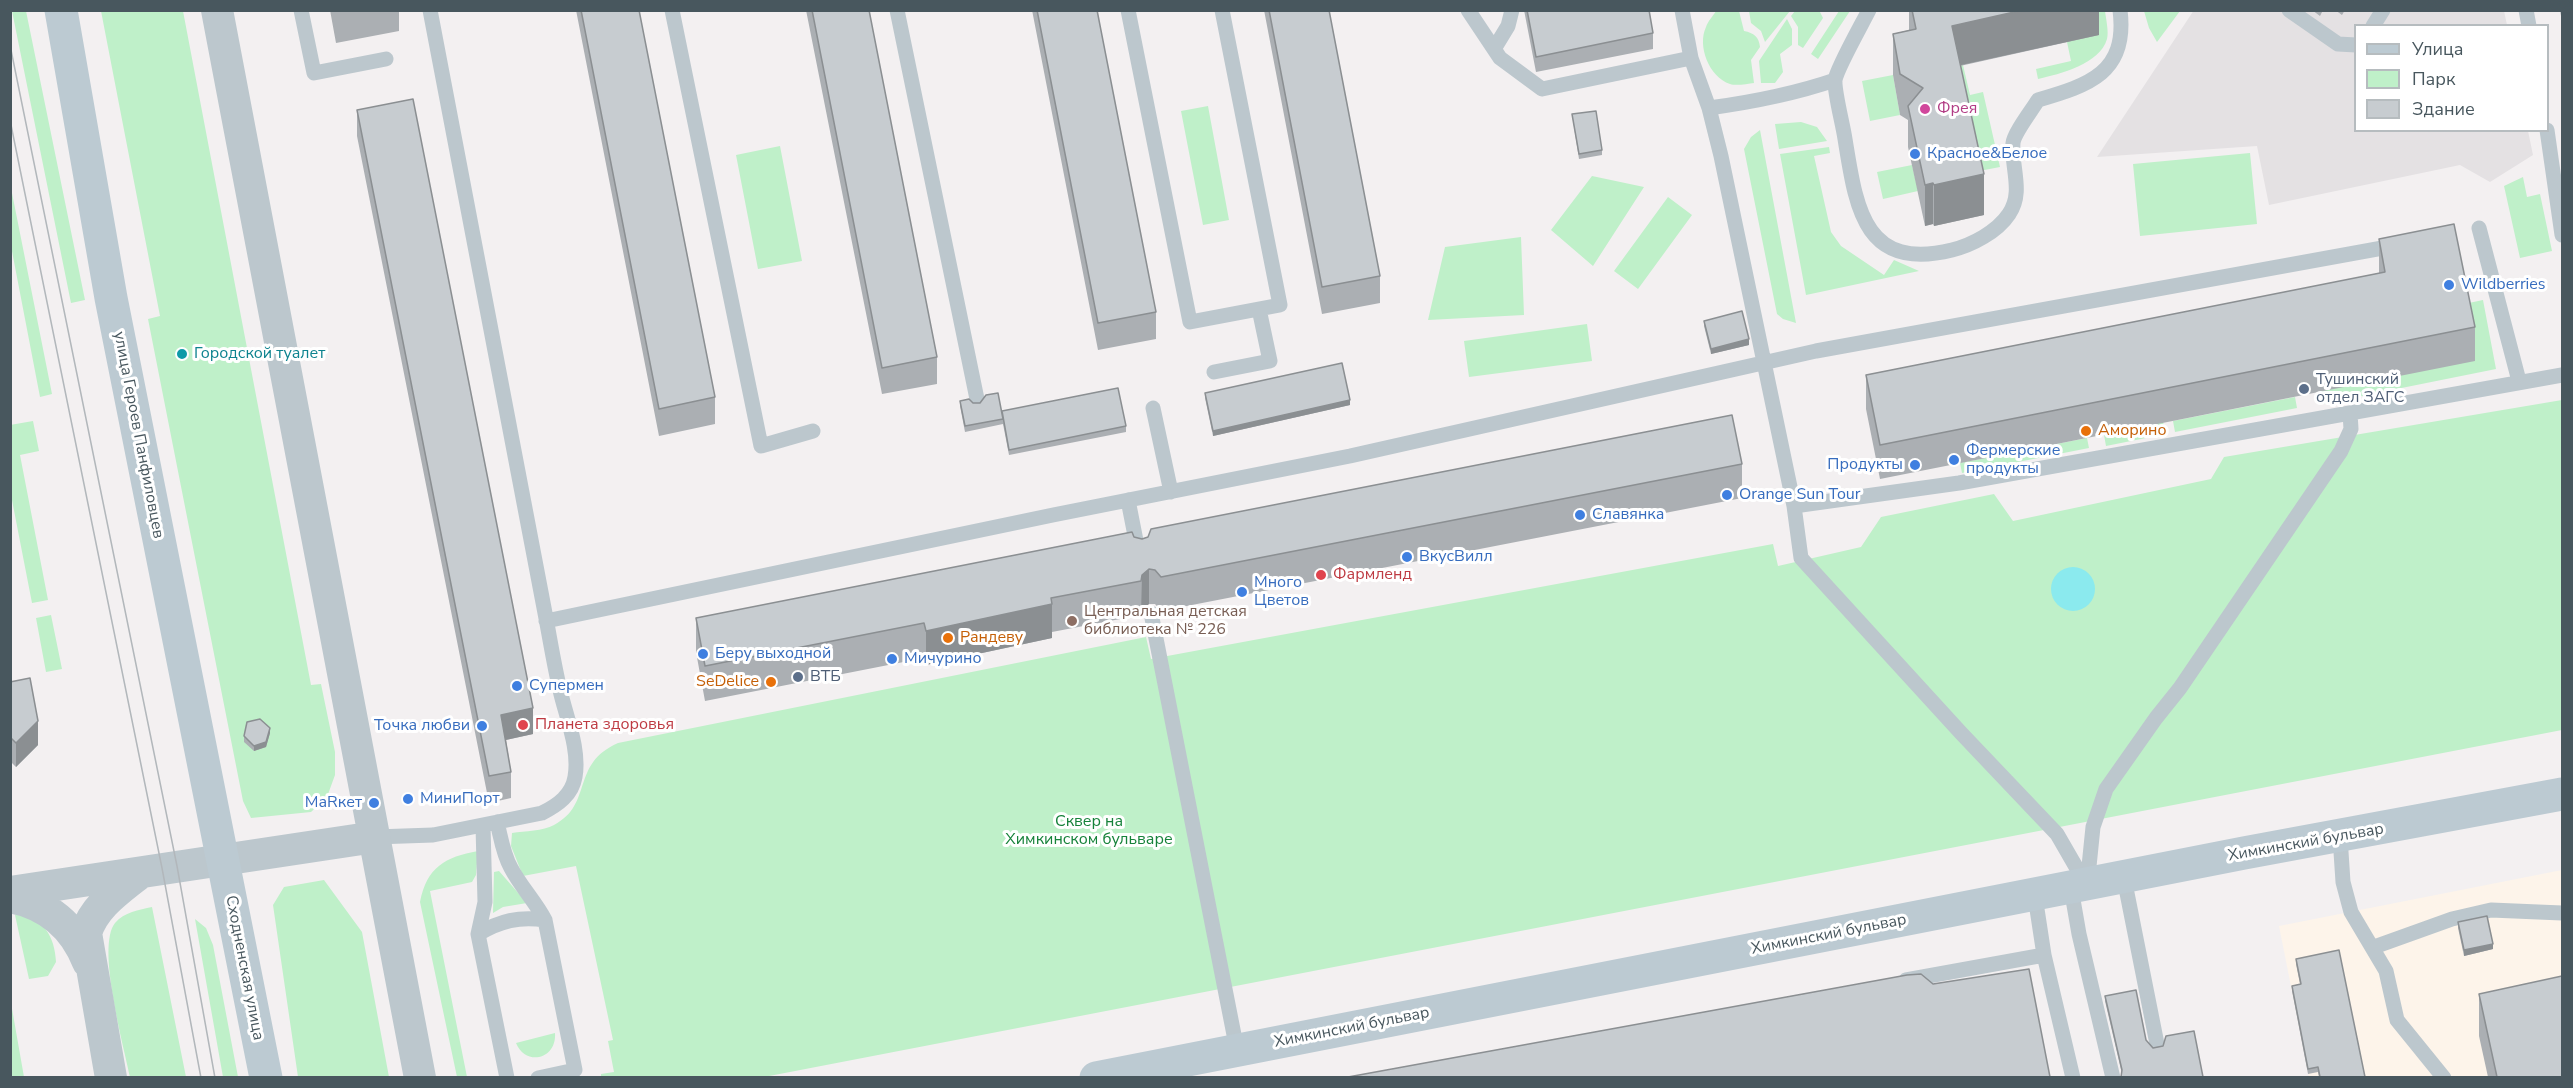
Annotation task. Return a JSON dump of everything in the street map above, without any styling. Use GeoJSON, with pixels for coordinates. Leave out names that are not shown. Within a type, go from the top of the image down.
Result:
{"type":"FeatureCollection","features":[{"type":"Feature","properties":{"kind":"main road","name":"улица Героев Панфиловцев"},"geometry":{"type":"LineString","coordinates":[[61,10],[111,298],[222,859]]}},
{"type":"Feature","properties":{"kind":"main road","name":"Химкинский бульвар"},"geometry":{"type":"LineString","coordinates":[[1096,1077],[2035,896],[2244,853],[2562,794]]}},
{"type":"Feature","properties":{"kind":"main road","name":"Сходненская улица"},"geometry":{"type":"LineString","coordinates":[[222,859],[266,1077]]}},
{"type":"Feature","properties":{"kind":"street"},"geometry":{"type":"LineString","coordinates":[[217,10],[420,1077]]}},
{"type":"Feature","properties":{"kind":"street"},"geometry":{"type":"LineString","coordinates":[[10,894],[222,859],[375,837]]}},
{"type":"Feature","properties":{"kind":"street"},"geometry":{"type":"LineString","coordinates":[[111,1077],[90,968],[86,933],[90,920],[101,905],[140,873]]}},
{"type":"Feature","properties":{"kind":"street"},"geometry":{"type":"LineString","coordinates":[[10,894],[47,909],[61,920],[79,944],[90,968]]}},
{"type":"Feature","properties":{"kind":"lane"},"geometry":{"type":"LineString","coordinates":[[301,10],[314,73],[386,59]]}},
{"type":"Feature","properties":{"kind":"lane"},"geometry":{"type":"LineString","coordinates":[[375,837],[433,835],[542,813],[558,806],[569,792],[575,776],[574,745],[546,621],[430,10]]}},
{"type":"Feature","properties":{"kind":"lane"},"geometry":{"type":"LineString","coordinates":[[672,10],[761,446],[813,431]]}},
{"type":"Feature","properties":{"kind":"lane"},"geometry":{"type":"LineString","coordinates":[[897,10],[977,399]]}},
{"type":"Feature","properties":{"kind":"lane"},"geometry":{"type":"LineString","coordinates":[[1128,10],[1190,322],[1280,305],[1222,10]]}},
{"type":"Feature","properties":{"kind":"lane"},"geometry":{"type":"LineString","coordinates":[[1468,10],[1500,58],[1542,89],[1691,58]]}},
{"type":"Feature","properties":{"kind":"lane"},"geometry":{"type":"LineString","coordinates":[[1494,49],[1508,27],[1512,10]]}},
{"type":"Feature","properties":{"kind":"lane"},"geometry":{"type":"LineString","coordinates":[[1682,10],[1691,58],[1709,108],[1794,506],[1801,558],[1961,734],[2057,834],[2079,887]]}},
{"type":"Feature","properties":{"kind":"lane"},"geometry":{"type":"LineString","coordinates":[[1869,10],[1835,80],[1855,195],[1862,218],[1876,239],[1902,252],[1934,254],[1965,247],[1995,230],[2009,214],[2017,190],[2013,141],[2038,100],[2076,89],[2097,77],[2111,63],[2121,43],[2120,10]]}},
{"type":"Feature","properties":{"kind":"lane"},"geometry":{"type":"LineString","coordinates":[[2289,10],[2338,44],[2354,45]]}},
{"type":"Feature","properties":{"kind":"lane"},"geometry":{"type":"LineString","coordinates":[[2374,24],[2383,10]]}},
{"type":"Feature","properties":{"kind":"lane"},"geometry":{"type":"LineString","coordinates":[[1709,108],[1759,101],[1806,90],[1835,80]]}},
{"type":"Feature","properties":{"kind":"lane"},"geometry":{"type":"LineString","coordinates":[[2547,132],[2562,235]]}},
{"type":"Feature","properties":{"kind":"lane"},"geometry":{"type":"LineString","coordinates":[[2479,228],[2519,381]]}},
{"type":"Feature","properties":{"kind":"lane"},"geometry":{"type":"LineString","coordinates":[[546,621],[1350,456],[1816,351],[2388,247]]}},
{"type":"Feature","properties":{"kind":"lane"},"geometry":{"type":"LineString","coordinates":[[1214,372],[1270,361],[1259,309]]}},
{"type":"Feature","properties":{"kind":"lane"},"geometry":{"type":"LineString","coordinates":[[1794,506],[1959,483],[2562,375]]}},
{"type":"Feature","properties":{"kind":"lane"},"geometry":{"type":"LineString","coordinates":[[1153,408],[1171,492]]}},
{"type":"Feature","properties":{"kind":"lane"},"geometry":{"type":"LineString","coordinates":[[2113,1077],[2079,934],[2079,887],[2093,827],[2106,789],[2180,688],[2341,452],[2351,429],[2350,413]]}},
{"type":"Feature","properties":{"kind":"lane"},"geometry":{"type":"LineString","coordinates":[[1128,500],[1141,564]]}},
{"type":"Feature","properties":{"kind":"lane"},"geometry":{"type":"LineString","coordinates":[[1151,613],[1237,1050]]}},
{"type":"Feature","properties":{"kind":"lane"},"geometry":{"type":"LineString","coordinates":[[490,824],[518,881],[535,902],[545,920],[575,1070],[538,1077]]}},
{"type":"Feature","properties":{"kind":"lane"},"geometry":{"type":"LineString","coordinates":[[490,824],[485,902],[478,934],[507,1077]]}},
{"type":"Feature","properties":{"kind":"lane"},"geometry":{"type":"LineString","coordinates":[[2340,837],[2343,882],[2351,912],[2374,947],[2386,971],[2397,1020],[2444,1077]]}},
{"type":"Feature","properties":{"kind":"lane"},"geometry":{"type":"LineString","coordinates":[[2124,878],[2157,1044]]}},
{"type":"Feature","properties":{"kind":"lane"},"geometry":{"type":"LineString","coordinates":[[2035,896],[2044,955],[2073,1077]]}},
{"type":"Feature","properties":{"kind":"lane"},"geometry":{"type":"LineString","coordinates":[[2374,947],[2452,919],[2491,910],[2562,913]]}},
{"type":"Feature","properties":{"kind":"lane"},"geometry":{"type":"LineString","coordinates":[[478,934],[498,923],[514,919],[545,920]]}},
{"type":"Feature","properties":{"kind":"lane"},"geometry":{"type":"LineString","coordinates":[[1890,983],[2044,955]]}},
{"type":"Feature","properties":{"kind":"shaded area"},"geometry":{"type":"Polygon","coordinates":[[[2194,10],[2504,11],[2507,24],[2354,24],[2354,132],[2528,132],[2533,155],[2490,182],[2460,165],[2269,205],[2257,146],[2097,157],[2194,10]]]}},
{"type":"Feature","properties":{"kind":"shaded area"},"geometry":{"type":"Polygon","coordinates":[[[2562,870],[2562,1077],[2309,1077],[2279,926],[2562,870]]]}},
{"type":"Feature","properties":{"kind":"green space"},"geometry":{"type":"Polygon","coordinates":[[[1749,10],[1790,11],[1765,42],[1761,31],[1751,23],[1749,10]]]}},
{"type":"Feature","properties":{"kind":"green space"},"geometry":{"type":"Polygon","coordinates":[[[1819,10],[1823,18],[1803,48],[1798,45],[1798,27],[1791,16],[1795,11],[1819,10]]]}},
{"type":"Feature","properties":{"kind":"green space"},"geometry":{"type":"Polygon","coordinates":[[[12,11],[26,11],[85,300],[71,303],[12,11]]]}},
{"type":"Feature","properties":{"kind":"green space"},"geometry":{"type":"Polygon","coordinates":[[[101,11],[183,11],[311,685],[321,684],[335,752],[335,775],[327,797],[311,812],[251,818],[243,801],[148,319],[160,316],[101,11]]]}},
{"type":"Feature","properties":{"kind":"green space"},"geometry":{"type":"Polygon","coordinates":[[[1716,11],[1739,11],[1744,31],[1757,38],[1760,47],[1751,60],[1754,83],[1730,84],[1716,75],[1711,68],[1703,43],[1708,23],[1716,11]]]}},
{"type":"Feature","properties":{"kind":"green space"},"geometry":{"type":"Polygon","coordinates":[[[1839,11],[1850,11],[1818,59],[1811,54],[1839,11]]]}},
{"type":"Feature","properties":{"kind":"green space"},"geometry":{"type":"Polygon","coordinates":[[[2094,11],[2105,11],[2108,36],[2103,48],[2078,66],[2038,79],[2036,69],[2071,61],[2067,42],[2094,11]]]}},
{"type":"Feature","properties":{"kind":"green space"},"geometry":{"type":"Polygon","coordinates":[[[2144,11],[2180,11],[2157,42],[2149,28],[2144,11]]]}},
{"type":"Feature","properties":{"kind":"green space"},"geometry":{"type":"Polygon","coordinates":[[[1787,19],[1792,29],[1792,45],[1780,54],[1783,72],[1775,83],[1761,83],[1759,61],[1787,19]]]}},
{"type":"Feature","properties":{"kind":"green space"},"geometry":{"type":"Polygon","coordinates":[[[1963,65],[1970,95],[1983,92],[2000,167],[1974,172],[1952,68],[1963,65]]]}},
{"type":"Feature","properties":{"kind":"green space"},"geometry":{"type":"Polygon","coordinates":[[[1893,75],[1900,115],[1870,121],[1862,81],[1893,75]]]}},
{"type":"Feature","properties":{"kind":"green space"},"geometry":{"type":"Polygon","coordinates":[[[1208,106],[1229,220],[1203,225],[1181,111],[1208,106]]]}},
{"type":"Feature","properties":{"kind":"green space"},"geometry":{"type":"Polygon","coordinates":[[[1801,122],[1817,127],[1827,141],[1779,149],[1775,124],[1801,122]]]}},
{"type":"Feature","properties":{"kind":"green space"},"geometry":{"type":"Polygon","coordinates":[[[1760,130],[1796,323],[1783,319],[1777,314],[1744,149],[1751,137],[1760,130]]]}},
{"type":"Feature","properties":{"kind":"green space"},"geometry":{"type":"Polygon","coordinates":[[[780,146],[802,261],[758,269],[736,155],[780,146]]]}},
{"type":"Feature","properties":{"kind":"green space"},"geometry":{"type":"Polygon","coordinates":[[[1829,147],[1830,153],[1814,156],[1831,232],[1841,246],[1884,275],[1894,260],[1919,271],[1806,295],[1780,154],[1829,147]]]}},
{"type":"Feature","properties":{"kind":"green space"},"geometry":{"type":"Polygon","coordinates":[[[2250,153],[2257,224],[2140,236],[2133,164],[2250,153]]]}},
{"type":"Feature","properties":{"kind":"green space"},"geometry":{"type":"Polygon","coordinates":[[[1912,165],[1918,191],[1883,199],[1877,172],[1912,165]]]}},
{"type":"Feature","properties":{"kind":"green space"},"geometry":{"type":"Polygon","coordinates":[[[1592,176],[1644,187],[1593,266],[1551,230],[1592,176]]]}},
{"type":"Feature","properties":{"kind":"green space"},"geometry":{"type":"Polygon","coordinates":[[[2523,177],[2527,197],[2540,194],[2552,251],[2520,258],[2504,186],[2523,177]]]}},
{"type":"Feature","properties":{"kind":"green space"},"geometry":{"type":"Polygon","coordinates":[[[10,183],[52,394],[40,397],[11,246],[10,183]]]}},
{"type":"Feature","properties":{"kind":"green space"},"geometry":{"type":"Polygon","coordinates":[[[1668,197],[1692,215],[1638,289],[1614,271],[1668,197]]]}},
{"type":"Feature","properties":{"kind":"green space"},"geometry":{"type":"Polygon","coordinates":[[[1521,237],[1524,315],[1428,320],[1445,247],[1521,237]]]}},
{"type":"Feature","properties":{"kind":"green space"},"geometry":{"type":"Polygon","coordinates":[[[2483,300],[2496,369],[2322,404],[2319,392],[2464,304],[2483,300]]]}},
{"type":"Feature","properties":{"kind":"green space"},"geometry":{"type":"Polygon","coordinates":[[[1587,324],[1592,361],[1469,377],[1464,341],[1587,324]]]}},
{"type":"Feature","properties":{"kind":"green space"},"geometry":{"type":"Polygon","coordinates":[[[2295,397],[2297,408],[2175,432],[2173,421],[2295,397]]]}},
{"type":"Feature","properties":{"kind":"green space","name":"Сквер на Химкинском бульваре"},"geometry":{"type":"Polygon","coordinates":[[[2562,400],[2562,730],[764,1077],[601,1077],[601,1074],[614,1072],[608,1041],[613,1040],[576,866],[523,876],[511,846],[512,833],[550,827],[566,816],[574,806],[593,762],[603,752],[618,743],[1146,637],[1151,659],[1773,544],[1778,566],[1861,547],[1881,517],[1994,494],[2013,521],[2211,479],[2224,457],[2562,400]]]}},
{"type":"Feature","properties":{"kind":"green space"},"geometry":{"type":"Polygon","coordinates":[[[33,421],[39,451],[20,455],[48,600],[32,603],[11,495],[10,425],[33,421]]]}},
{"type":"Feature","properties":{"kind":"green space"},"geometry":{"type":"Polygon","coordinates":[[[2163,422],[2166,434],[2106,446],[2104,435],[2163,422]]]}},
{"type":"Feature","properties":{"kind":"green space"},"geometry":{"type":"Polygon","coordinates":[[[2087,438],[2089,448],[1962,473],[1960,463],[2087,438]]]}},
{"type":"Feature","properties":{"kind":"green space"},"geometry":{"type":"Polygon","coordinates":[[[51,615],[62,669],[46,672],[36,618],[51,615]]]}},
{"type":"Feature","properties":{"kind":"green space"},"geometry":{"type":"Polygon","coordinates":[[[478,851],[476,875],[472,882],[430,891],[467,1077],[457,1077],[420,902],[427,880],[439,866],[466,853],[478,851]]]}},
{"type":"Feature","properties":{"kind":"green space"},"geometry":{"type":"Polygon","coordinates":[[[499,871],[527,903],[503,907],[493,913],[494,872],[499,871]]]}},
{"type":"Feature","properties":{"kind":"green space"},"geometry":{"type":"Polygon","coordinates":[[[324,880],[362,932],[389,1077],[298,1077],[273,905],[284,887],[324,880]]]}},
{"type":"Feature","properties":{"kind":"green space"},"geometry":{"type":"Polygon","coordinates":[[[152,907],[186,1077],[130,1077],[113,997],[108,953],[110,935],[115,923],[132,912],[152,907]]]}},
{"type":"Feature","properties":{"kind":"green space"},"geometry":{"type":"Polygon","coordinates":[[[15,915],[25,916],[40,923],[50,936],[56,962],[48,976],[29,979],[15,915]]]}},
{"type":"Feature","properties":{"kind":"green space"},"geometry":{"type":"Polygon","coordinates":[[[195,919],[206,928],[213,945],[238,1077],[223,1077],[195,919]]]}},
{"type":"Feature","properties":{"kind":"green space"},"geometry":{"type":"Polygon","coordinates":[[[11,1003],[24,1077],[11,1077],[11,1003]]]}},
{"type":"Feature","properties":{"kind":"green space"},"geometry":{"type":"Polygon","coordinates":[[[555,1033],[551,1049],[540,1057],[527,1055],[516,1043],[555,1033]]]}},
{"type":"Feature","properties":{"kind":"water"},"geometry":{"type":"Polygon","coordinates":[[[2073,567],[2088,574],[2095,589],[2088,604],[2073,611],[2058,604],[2051,589],[2058,574],[2073,567]]]}},
{"type":"Feature","properties":{"kind":"building"},"geometry":{"type":"Polygon","coordinates":[[[581,10],[639,10],[715,397],[659,409],[581,10]]]}},
{"type":"Feature","properties":{"kind":"building"},"geometry":{"type":"Polygon","coordinates":[[[812,10],[869,10],[937,357],[882,368],[812,10]]]}},
{"type":"Feature","properties":{"kind":"building"},"geometry":{"type":"Polygon","coordinates":[[[1037,10],[1097,10],[1156,312],[1098,323],[1037,10]]]}},
{"type":"Feature","properties":{"kind":"building"},"geometry":{"type":"Polygon","coordinates":[[[1269,10],[1329,10],[1380,276],[1322,287],[1269,10]]]}},
{"type":"Feature","properties":{"kind":"building"},"geometry":{"type":"Polygon","coordinates":[[[1527,10],[1649,10],[1653,33],[1536,57],[1527,10]]]}},
{"type":"Feature","properties":{"kind":"building"},"geometry":{"type":"Polygon","coordinates":[[[1912,10],[2023,10],[1952,26],[1984,174],[1925,185],[1908,106],[1923,88],[1900,74],[1893,34],[1916,29],[1912,10]]]}},
{"type":"Feature","properties":{"kind":"building"},"geometry":{"type":"Polygon","coordinates":[[[413,99],[533,708],[501,715],[511,772],[489,776],[357,110],[413,99]]]}},
{"type":"Feature","properties":{"kind":"building"},"geometry":{"type":"Polygon","coordinates":[[[1596,111],[1602,150],[1579,154],[1572,114],[1596,111]]]}},
{"type":"Feature","properties":{"kind":"building"},"geometry":{"type":"Polygon","coordinates":[[[2454,224],[2475,327],[1880,445],[1866,375],[2385,272],[2379,239],[2454,224]]]}},
{"type":"Feature","properties":{"kind":"building"},"geometry":{"type":"Polygon","coordinates":[[[1742,311],[1749,339],[1711,349],[1704,321],[1742,311]]]}},
{"type":"Feature","properties":{"kind":"building"},"geometry":{"type":"Polygon","coordinates":[[[1342,363],[1350,400],[1213,431],[1205,393],[1342,363]]]}},
{"type":"Feature","properties":{"kind":"building"},"geometry":{"type":"Polygon","coordinates":[[[1118,388],[1126,426],[1009,450],[1002,411],[1118,388]]]}},
{"type":"Feature","properties":{"kind":"building"},"geometry":{"type":"Polygon","coordinates":[[[998,393],[1003,419],[965,426],[960,401],[969,399],[973,403],[980,403],[986,395],[998,393]]]}},
{"type":"Feature","properties":{"kind":"building"},"geometry":{"type":"Polygon","coordinates":[[[1732,415],[1742,464],[1161,577],[1155,570],[1149,569],[1142,575],[1141,581],[1051,598],[1052,604],[926,631],[924,623],[705,666],[696,618],[1132,532],[1134,537],[1142,539],[1148,537],[1151,529],[1732,415]]]}},
{"type":"Feature","properties":{"kind":"building"},"geometry":{"type":"Polygon","coordinates":[[[30,678],[38,721],[16,743],[10,739],[10,682],[30,678]]]}},
{"type":"Feature","properties":{"kind":"building"},"geometry":{"type":"Polygon","coordinates":[[[260,719],[270,728],[266,742],[254,746],[244,736],[247,722],[260,719]]]}},
{"type":"Feature","properties":{"kind":"building"},"geometry":{"type":"Polygon","coordinates":[[[2487,916],[2493,944],[2464,950],[2458,922],[2487,916]]]}},
{"type":"Feature","properties":{"kind":"building"},"geometry":{"type":"Polygon","coordinates":[[[2339,950],[2365,1077],[2320,1077],[2318,1067],[2308,1069],[2292,986],[2301,984],[2296,959],[2339,950]]]}},
{"type":"Feature","properties":{"kind":"building"},"geometry":{"type":"Polygon","coordinates":[[[2029,969],[2050,1077],[1348,1077],[1907,975],[1921,974],[1933,984],[2029,969]]]}},
{"type":"Feature","properties":{"kind":"building"},"geometry":{"type":"Polygon","coordinates":[[[2562,976],[2562,1077],[2497,1077],[2479,994],[2562,976]]]}},
{"type":"Feature","properties":{"kind":"building"},"geometry":{"type":"Polygon","coordinates":[[[2136,990],[2146,1040],[2153,1048],[2163,1046],[2166,1036],[2194,1031],[2203,1077],[2121,1077],[2122,1070],[2105,996],[2136,990]]]}},
{"type":"Feature","properties":{"kind":"tram line"},"geometry":{"type":"LineString","coordinates":[[10,45],[177,866],[215,1078]]}},
{"type":"Feature","properties":{"kind":"tram line"},"geometry":{"type":"LineString","coordinates":[[10,120],[162,868],[201,1078]]}},
{"type":"Feature","properties":{"kind":"place","name":"Фрея"},"geometry":{"type":"Point","coordinates":[1925,109]}},
{"type":"Feature","properties":{"kind":"place","name":"Красное&Белое"},"geometry":{"type":"Point","coordinates":[1915,154]}},
{"type":"Feature","properties":{"kind":"place","name":"Wildberries"},"geometry":{"type":"Point","coordinates":[2449,285]}},
{"type":"Feature","properties":{"kind":"place","name":"Городской туалет"},"geometry":{"type":"Point","coordinates":[182,354]}},
{"type":"Feature","properties":{"kind":"place","name":"Тушинский отдел ЗАГС"},"geometry":{"type":"Point","coordinates":[2304,389]}},
{"type":"Feature","properties":{"kind":"place","name":"Аморино"},"geometry":{"type":"Point","coordinates":[2086,431]}},
{"type":"Feature","properties":{"kind":"place","name":"Фермерские продукты"},"geometry":{"type":"Point","coordinates":[1954,460]}},
{"type":"Feature","properties":{"kind":"place","name":"Продукты"},"geometry":{"type":"Point","coordinates":[1915,465]}},
{"type":"Feature","properties":{"kind":"place","name":"Orange Sun Tour"},"geometry":{"type":"Point","coordinates":[1727,495]}},
{"type":"Feature","properties":{"kind":"place","name":"Славянка"},"geometry":{"type":"Point","coordinates":[1580,515]}},
{"type":"Feature","properties":{"kind":"place","name":"ВкусВилл"},"geometry":{"type":"Point","coordinates":[1407,557]}},
{"type":"Feature","properties":{"kind":"place","name":"Фармленд"},"geometry":{"type":"Point","coordinates":[1321,575]}},
{"type":"Feature","properties":{"kind":"place","name":"Много Цветов"},"geometry":{"type":"Point","coordinates":[1242,592]}},
{"type":"Feature","properties":{"kind":"place","name":"Центральная детская библиотека № 226"},"geometry":{"type":"Point","coordinates":[1072,621]}},
{"type":"Feature","properties":{"kind":"place","name":"Рандеву"},"geometry":{"type":"Point","coordinates":[948,638]}},
{"type":"Feature","properties":{"kind":"place","name":"Беру выходной"},"geometry":{"type":"Point","coordinates":[703,654]}},
{"type":"Feature","properties":{"kind":"place","name":"Мичурино"},"geometry":{"type":"Point","coordinates":[892,659]}},
{"type":"Feature","properties":{"kind":"place","name":"ВТБ"},"geometry":{"type":"Point","coordinates":[798,677]}},
{"type":"Feature","properties":{"kind":"place","name":"SeDelice"},"geometry":{"type":"Point","coordinates":[771,682]}},
{"type":"Feature","properties":{"kind":"place","name":"Супермен"},"geometry":{"type":"Point","coordinates":[517,686]}},
{"type":"Feature","properties":{"kind":"place","name":"Планета здоровья"},"geometry":{"type":"Point","coordinates":[523,725]}},
{"type":"Feature","properties":{"kind":"place","name":"Точка любви"},"geometry":{"type":"Point","coordinates":[482,726]}},
{"type":"Feature","properties":{"kind":"place","name":"МиниПорт"},"geometry":{"type":"Point","coordinates":[408,799]}},
{"type":"Feature","properties":{"kind":"place","name":"МаRкет"},"geometry":{"type":"Point","coordinates":[374,803]}}]}
